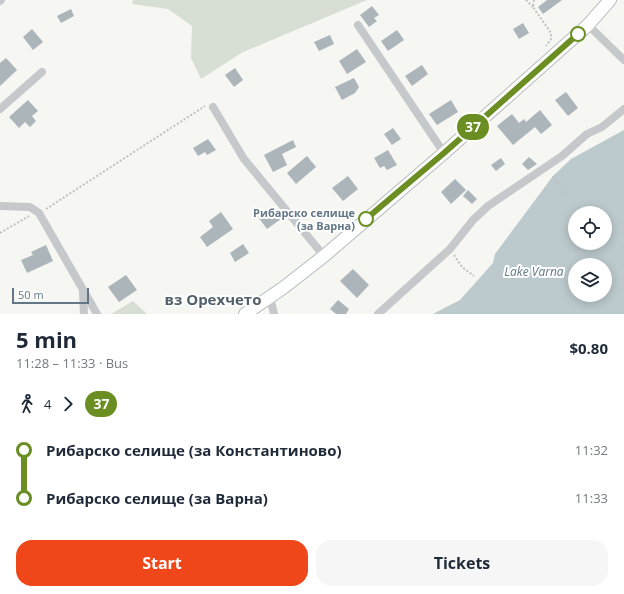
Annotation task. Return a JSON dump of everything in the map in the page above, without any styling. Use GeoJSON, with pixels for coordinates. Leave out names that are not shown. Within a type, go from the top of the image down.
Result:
{"type":"FeatureCollection","features":[{"type":"Feature","properties":{"kind":"street"},"geometry":{"type":"LineString","coordinates":[[245,314],[324,256],[444,153],[588,25],[610,0]]}},
{"type":"Feature","properties":{"kind":"street"},"geometry":{"type":"LineString","coordinates":[[358,25],[444,153]]}},
{"type":"Feature","properties":{"kind":"street"},"geometry":{"type":"LineString","coordinates":[[588,25],[624,60]]}},
{"type":"Feature","properties":{"kind":"street"},"geometry":{"type":"LineString","coordinates":[[0,110],[42,72]]}},
{"type":"Feature","properties":{"kind":"street"},"geometry":{"type":"LineString","coordinates":[[213,107],[244,159],[324,256]]}},
{"type":"Feature","properties":{"kind":"street"},"geometry":{"type":"LineString","coordinates":[[378,314],[450,249],[473,220],[488,206],[562,156],[587,134],[602,127],[624,109]]}},
{"type":"Feature","properties":{"kind":"street"},"geometry":{"type":"LineString","coordinates":[[0,206],[30,207],[39,213],[97,314]]}},
{"type":"Feature","properties":{"kind":"street"},"geometry":{"type":"LineString","coordinates":[[83,288],[84,314]]}},
{"type":"Feature","properties":{"kind":"street"},"geometry":{"type":"LineString","coordinates":[[270,297],[274,314]]}},
{"type":"Feature","properties":{"kind":"path"},"geometry":{"type":"LineString","coordinates":[[526,0],[533,7],[551,33],[551,39],[544,50]]}},
{"type":"Feature","properties":{"kind":"path"},"geometry":{"type":"LineString","coordinates":[[533,7],[534,0]]}},
{"type":"Feature","properties":{"kind":"path"},"geometry":{"type":"LineString","coordinates":[[0,233],[26,217],[39,213],[202,107],[208,105],[213,107]]}},
{"type":"Feature","properties":{"kind":"path"},"geometry":{"type":"LineString","coordinates":[[553,176],[568,195]]}},
{"type":"Feature","properties":{"kind":"path"},"geometry":{"type":"LineString","coordinates":[[450,249],[462,268],[474,276]]}},
{"type":"Feature","properties":{"kind":"shaded area"},"geometry":{"type":"Polygon","coordinates":[[[133,0],[367,0],[243,52],[201,79],[191,58],[192,26],[168,9],[132,4],[133,0]]]}},
{"type":"Feature","properties":{"kind":"shaded area"},"geometry":{"type":"Polygon","coordinates":[[[133,301],[147,314],[111,314],[133,301]]]}},
{"type":"Feature","properties":{"kind":"water","name":"Lake Varna"},"geometry":{"type":"Polygon","coordinates":[[[624,130],[624,314],[433,314],[460,300],[493,263],[495,254],[553,176],[571,159],[624,130]]]}},
{"type":"Feature","properties":{"kind":"building"},"geometry":{"type":"Polygon","coordinates":[[[547,0],[562,0],[543,14],[538,7],[547,0]]]}},
{"type":"Feature","properties":{"kind":"building"},"geometry":{"type":"Polygon","coordinates":[[[372,6],[379,15],[374,18],[377,21],[369,27],[360,15],[372,6]]]}},
{"type":"Feature","properties":{"kind":"building"},"geometry":{"type":"Polygon","coordinates":[[[71,9],[74,16],[61,23],[57,16],[71,9]]]}},
{"type":"Feature","properties":{"kind":"building"},"geometry":{"type":"Polygon","coordinates":[[[523,23],[529,33],[519,39],[513,29],[523,23]]]}},
{"type":"Feature","properties":{"kind":"building"},"geometry":{"type":"Polygon","coordinates":[[[32,29],[43,42],[33,50],[23,37],[32,29]]]}},
{"type":"Feature","properties":{"kind":"building"},"geometry":{"type":"Polygon","coordinates":[[[397,30],[404,40],[388,51],[381,41],[397,30]]]}},
{"type":"Feature","properties":{"kind":"building"},"geometry":{"type":"Polygon","coordinates":[[[330,35],[334,44],[319,51],[314,42],[330,35]]]}},
{"type":"Feature","properties":{"kind":"building"},"geometry":{"type":"Polygon","coordinates":[[[357,49],[366,62],[347,74],[339,61],[357,49]]]}},
{"type":"Feature","properties":{"kind":"building"},"geometry":{"type":"Polygon","coordinates":[[[6,58],[17,70],[0,86],[0,63],[6,58]]]}},
{"type":"Feature","properties":{"kind":"building"},"geometry":{"type":"Polygon","coordinates":[[[422,65],[428,74],[412,86],[405,76],[422,65]]]}},
{"type":"Feature","properties":{"kind":"building"},"geometry":{"type":"Polygon","coordinates":[[[235,68],[243,80],[234,87],[225,75],[235,68]]]}},
{"type":"Feature","properties":{"kind":"building"},"geometry":{"type":"Polygon","coordinates":[[[354,78],[359,87],[355,93],[342,100],[335,87],[354,78]]]}},
{"type":"Feature","properties":{"kind":"building"},"geometry":{"type":"Polygon","coordinates":[[[566,92],[578,108],[568,116],[555,100],[566,92]]]}},
{"type":"Feature","properties":{"kind":"building"},"geometry":{"type":"Polygon","coordinates":[[[28,100],[38,111],[32,116],[36,121],[30,127],[25,122],[19,128],[9,117],[28,100]]]}},
{"type":"Feature","properties":{"kind":"building"},"geometry":{"type":"Polygon","coordinates":[[[451,100],[458,112],[437,125],[429,114],[451,100]]]}},
{"type":"Feature","properties":{"kind":"building"},"geometry":{"type":"Polygon","coordinates":[[[540,110],[552,125],[541,134],[535,127],[513,145],[497,126],[512,114],[519,123],[524,119],[526,122],[540,110]]]}},
{"type":"Feature","properties":{"kind":"building"},"geometry":{"type":"Polygon","coordinates":[[[393,128],[401,139],[392,145],[384,134],[393,128]]]}},
{"type":"Feature","properties":{"kind":"building"},"geometry":{"type":"Polygon","coordinates":[[[208,139],[216,150],[207,155],[205,152],[198,156],[193,148],[208,139]]]}},
{"type":"Feature","properties":{"kind":"building"},"geometry":{"type":"Polygon","coordinates":[[[293,140],[296,147],[282,154],[287,165],[273,172],[264,155],[293,140]]]}},
{"type":"Feature","properties":{"kind":"building"},"geometry":{"type":"Polygon","coordinates":[[[388,150],[397,165],[387,170],[384,166],[380,168],[374,158],[388,150]]]}},
{"type":"Feature","properties":{"kind":"building"},"geometry":{"type":"Polygon","coordinates":[[[307,156],[316,167],[296,184],[287,173],[307,156]]]}},
{"type":"Feature","properties":{"kind":"building"},"geometry":{"type":"Polygon","coordinates":[[[529,157],[537,164],[528,170],[522,164],[529,157]]]}},
{"type":"Feature","properties":{"kind":"building"},"geometry":{"type":"Polygon","coordinates":[[[501,158],[505,164],[496,171],[491,165],[501,158]]]}},
{"type":"Feature","properties":{"kind":"building"},"geometry":{"type":"Polygon","coordinates":[[[348,176],[358,189],[343,201],[332,188],[348,176]]]}},
{"type":"Feature","properties":{"kind":"building"},"geometry":{"type":"Polygon","coordinates":[[[455,179],[466,190],[451,204],[441,192],[455,179]]]}},
{"type":"Feature","properties":{"kind":"building"},"geometry":{"type":"Polygon","coordinates":[[[468,190],[477,199],[472,204],[463,196],[468,190]]]}},
{"type":"Feature","properties":{"kind":"building"},"geometry":{"type":"Polygon","coordinates":[[[272,206],[281,219],[267,229],[258,217],[272,206]]]}},
{"type":"Feature","properties":{"kind":"building"},"geometry":{"type":"Polygon","coordinates":[[[221,212],[233,229],[207,247],[200,237],[213,227],[209,221],[221,212]]]}},
{"type":"Feature","properties":{"kind":"building"},"geometry":{"type":"Polygon","coordinates":[[[243,244],[249,253],[235,262],[230,253],[243,244]]]}},
{"type":"Feature","properties":{"kind":"building"},"geometry":{"type":"Polygon","coordinates":[[[46,245],[53,261],[27,273],[21,260],[33,255],[31,252],[46,245]]]}},
{"type":"Feature","properties":{"kind":"building"},"geometry":{"type":"Polygon","coordinates":[[[353,269],[369,285],[357,298],[340,281],[353,269]]]}},
{"type":"Feature","properties":{"kind":"building"},"geometry":{"type":"Polygon","coordinates":[[[126,275],[137,290],[119,302],[108,287],[126,275]]]}},
{"type":"Feature","properties":{"kind":"building"},"geometry":{"type":"Polygon","coordinates":[[[338,300],[349,309],[346,314],[336,314],[330,309],[338,300]]]}},
{"type":"Feature","properties":{"kind":"bus line","name":"37"},"geometry":{"type":"LineString","coordinates":[[366,219],[444,153],[578,34]]}},
{"type":"Feature","properties":{"kind":"place","name":"Рибарско селище (за Варна)"},"geometry":{"type":"Point","coordinates":[366,219]}},
{"type":"Feature","properties":{"kind":"district","name":"вз Орехчето"},"geometry":{"type":"Point","coordinates":[213,300]}}]}
